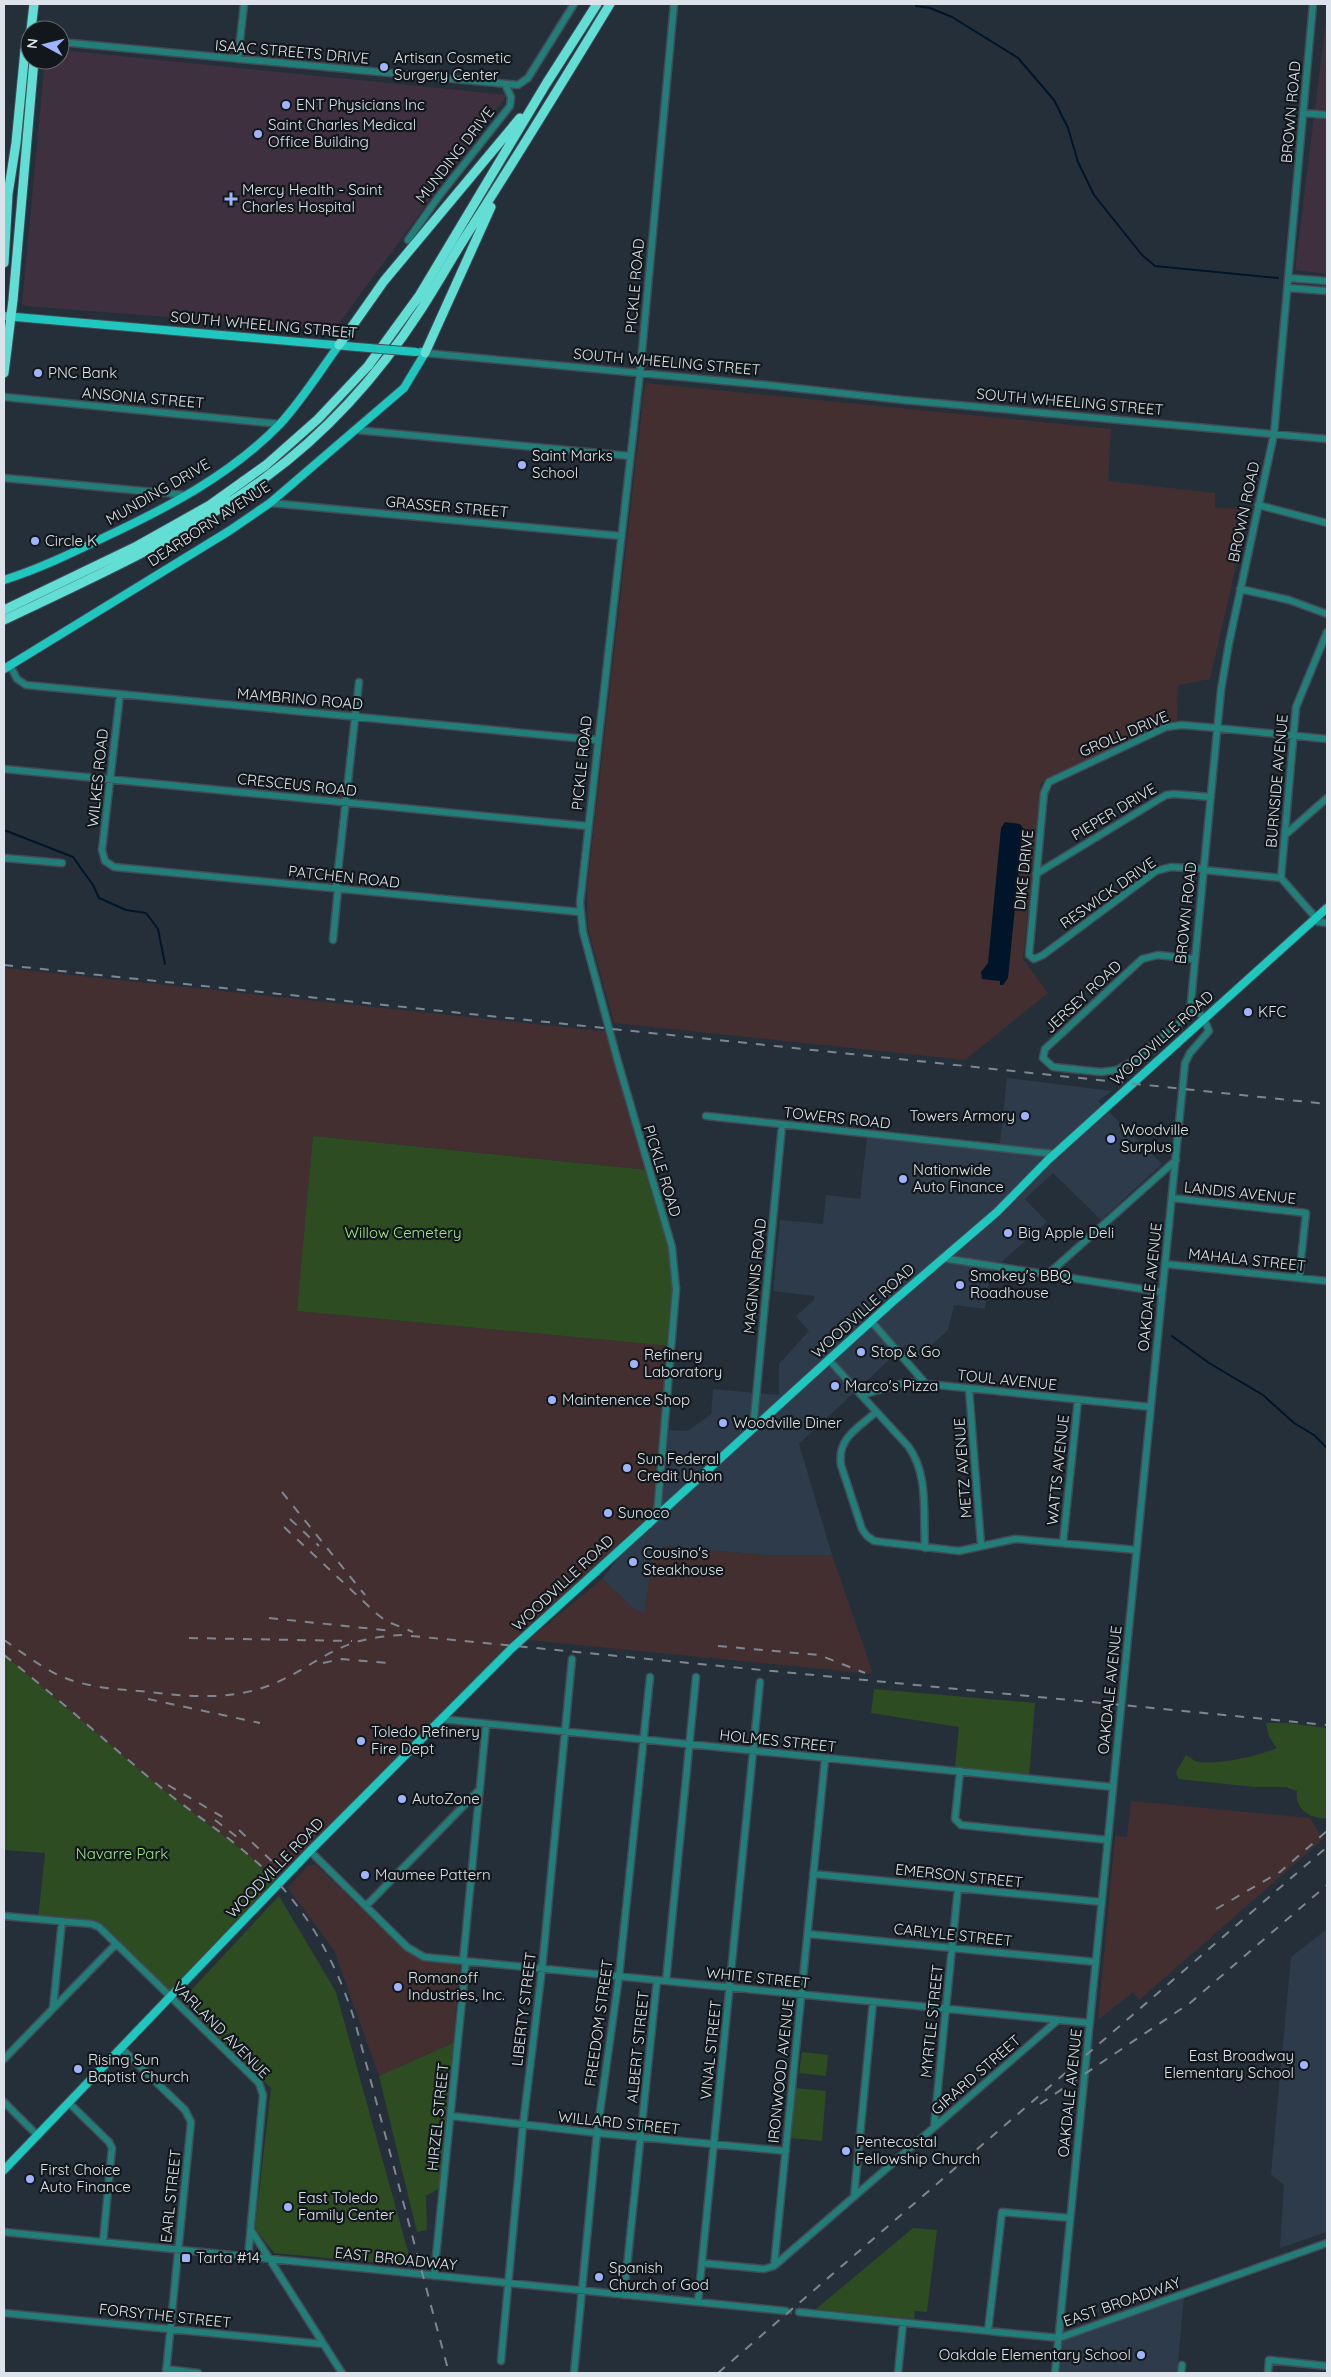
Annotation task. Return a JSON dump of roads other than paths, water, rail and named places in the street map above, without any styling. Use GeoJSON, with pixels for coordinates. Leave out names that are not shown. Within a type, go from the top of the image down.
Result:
{"type":"FeatureCollection","features":[{"type":"Feature","properties":{"kind":"highway"},"geometry":{"type":"LineString","coordinates":[[32,20],[34,4]]}},
{"type":"Feature","properties":{"kind":"highway"},"geometry":{"type":"LineString","coordinates":[[4,610],[137,546],[210,505],[266,465],[318,419],[368,366],[419,296],[546,84],[597,4]]}},
{"type":"Feature","properties":{"kind":"highway"},"geometry":{"type":"LineString","coordinates":[[4,620],[136,557],[202,522],[267,477],[329,423],[391,353],[420,312],[507,174],[610,4]]}},
{"type":"Feature","properties":{"kind":"highway"},"geometry":{"type":"LineString","coordinates":[[4,263],[12,160],[23,70]]}},
{"type":"Feature","properties":{"kind":"highway"},"geometry":{"type":"LineString","coordinates":[[4,373],[7,316],[19,237],[33,70]]}},
{"type":"Feature","properties":{"kind":"highway"},"geometry":{"type":"LineString","coordinates":[[339,345],[384,281],[515,126],[546,84]]}},
{"type":"Feature","properties":{"kind":"highway"},"geometry":{"type":"LineString","coordinates":[[21,86],[24,104],[22,124],[27,129]]}},
{"type":"Feature","properties":{"kind":"highway"},"geometry":{"type":"LineString","coordinates":[[12,160],[17,161],[19,164],[15,219],[19,237]]}},
{"type":"Feature","properties":{"kind":"highway"},"geometry":{"type":"LineString","coordinates":[[421,352],[507,174]]}},
{"type":"Feature","properties":{"kind":"main road","name":"SOUTH WHEELING STREET"},"geometry":{"type":"LineString","coordinates":[[7,316],[421,352]]}},
{"type":"Feature","properties":{"kind":"main road","name":"MUNDING DRIVE"},"geometry":{"type":"LineString","coordinates":[[4,580],[54,562],[132,525],[186,495],[258,444],[280,424],[339,345]]}},
{"type":"Feature","properties":{"kind":"main road","name":"DEARBORN AVENUE"},"geometry":{"type":"LineString","coordinates":[[7,667],[230,531],[270,503],[404,388],[421,352]]}},
{"type":"Feature","properties":{"kind":"main road","name":"WOODVILLE ROAD"},"geometry":{"type":"LineString","coordinates":[[4,2170],[310,1851],[511,1649],[871,1321],[997,1212],[1055,1154],[1327,908]]}},
{"type":"Feature","properties":{"kind":"street"},"geometry":{"type":"LineString","coordinates":[[238,59],[244,4]]}},
{"type":"Feature","properties":{"kind":"street","name":"ISAAC STREETS DRIVE"},"geometry":{"type":"LineString","coordinates":[[70,43],[505,84],[522,84],[531,74],[574,4]]}},
{"type":"Feature","properties":{"kind":"street","name":"PICKLE ROAD"},"geometry":{"type":"LineString","coordinates":[[657,1515],[676,1288],[675,1270],[672,1247],[618,1062],[583,932],[580,912],[587,826],[640,373],[674,4]]}},
{"type":"Feature","properties":{"kind":"street","name":"BROWN ROAD"},"geometry":{"type":"LineString","coordinates":[[1191,1002],[1222,676],[1274,434],[1313,4]]}},
{"type":"Feature","properties":{"kind":"street","name":"MUNDING DRIVE"},"geometry":{"type":"LineString","coordinates":[[408,240],[439,196],[510,106],[511,98],[505,84]]}},
{"type":"Feature","properties":{"kind":"street"},"geometry":{"type":"LineString","coordinates":[[1303,113],[1327,115]]}},
{"type":"Feature","properties":{"kind":"street"},"geometry":{"type":"LineString","coordinates":[[1289,278],[1327,281]]}},
{"type":"Feature","properties":{"kind":"street"},"geometry":{"type":"LineString","coordinates":[[1288,288],[1327,291]]}},
{"type":"Feature","properties":{"kind":"street","name":"SOUTH WHEELING STREET"},"geometry":{"type":"LineString","coordinates":[[421,352],[903,400],[1327,439]]}},
{"type":"Feature","properties":{"kind":"street","name":"ANSONIA STREET"},"geometry":{"type":"LineString","coordinates":[[4,398],[280,424]]}},
{"type":"Feature","properties":{"kind":"street"},"geometry":{"type":"LineString","coordinates":[[356,430],[630,456]]}},
{"type":"Feature","properties":{"kind":"street"},"geometry":{"type":"LineString","coordinates":[[4,478],[186,495]]}},
{"type":"Feature","properties":{"kind":"street","name":"GRASSER STREET"},"geometry":{"type":"LineString","coordinates":[[270,503],[621,536]]}},
{"type":"Feature","properties":{"kind":"street"},"geometry":{"type":"LineString","coordinates":[[1258,505],[1327,522]]}},
{"type":"Feature","properties":{"kind":"street"},"geometry":{"type":"LineString","coordinates":[[1240,588],[1289,600],[1327,614]]}},
{"type":"Feature","properties":{"kind":"street","name":"BURNSIDE AVENUE"},"geometry":{"type":"LineString","coordinates":[[1280,878],[1297,703],[1327,632]]}},
{"type":"Feature","properties":{"kind":"street","name":"MAMBRINO ROAD"},"geometry":{"type":"LineString","coordinates":[[7,667],[17,679],[26,684],[597,740]]}},
{"type":"Feature","properties":{"kind":"street"},"geometry":{"type":"LineString","coordinates":[[333,940],[359,682]]}},
{"type":"Feature","properties":{"kind":"street","name":"WILKES ROAD"},"geometry":{"type":"LineString","coordinates":[[108,863],[103,857],[102,850],[112,780],[120,694]]}},
{"type":"Feature","properties":{"kind":"street","name":"GROLL DRIVE"},"geometry":{"type":"LineString","coordinates":[[1047,784],[1055,778],[1166,728],[1182,725],[1327,739]]}},
{"type":"Feature","properties":{"kind":"street","name":"CRESCEUS ROAD"},"geometry":{"type":"LineString","coordinates":[[4,769],[587,826]]}},
{"type":"Feature","properties":{"kind":"street","name":"DIKE DRIVE"},"geometry":{"type":"LineString","coordinates":[[1031,958],[1028,948],[1044,793],[1047,784]]}},
{"type":"Feature","properties":{"kind":"street","name":"PIEPER DRIVE"},"geometry":{"type":"LineString","coordinates":[[1036,874],[1166,795],[1211,797]]}},
{"type":"Feature","properties":{"kind":"street"},"geometry":{"type":"LineString","coordinates":[[1284,835],[1327,798]]}},
{"type":"Feature","properties":{"kind":"street"},"geometry":{"type":"LineString","coordinates":[[4,858],[62,863]]}},
{"type":"Feature","properties":{"kind":"street","name":"PATCHEN ROAD"},"geometry":{"type":"LineString","coordinates":[[108,863],[117,868],[580,912]]}},
{"type":"Feature","properties":{"kind":"street","name":"RESWICK DRIVE"},"geometry":{"type":"LineString","coordinates":[[1031,958],[1042,955],[1156,871],[1171,866],[1280,878]]}},
{"type":"Feature","properties":{"kind":"street"},"geometry":{"type":"LineString","coordinates":[[1280,878],[1314,920],[1327,923]]}},
{"type":"Feature","properties":{"kind":"street","name":"JERSEY ROAD"},"geometry":{"type":"LineString","coordinates":[[1191,1002],[1187,1016],[1126,1066],[1112,1071],[1088,1070],[1052,1067],[1044,1061],[1043,1052],[1142,959],[1158,954],[1194,959]]}},
{"type":"Feature","properties":{"kind":"street"},"geometry":{"type":"LineString","coordinates":[[1191,1002],[1204,1019]]}},
{"type":"Feature","properties":{"kind":"street","name":"OAKDALE AVENUE"},"geometry":{"type":"LineString","coordinates":[[1055,2373],[1183,1084],[1186,1058],[1209,1031],[1204,1019]]}},
{"type":"Feature","properties":{"kind":"street","name":"TOWERS ROAD"},"geometry":{"type":"LineString","coordinates":[[706,1116],[1055,1154]]}},
{"type":"Feature","properties":{"kind":"street","name":"MAGINNIS ROAD"},"geometry":{"type":"LineString","coordinates":[[752,1429],[782,1124]]}},
{"type":"Feature","properties":{"kind":"street"},"geometry":{"type":"LineString","coordinates":[[1048,1274],[1176,1160]]}},
{"type":"Feature","properties":{"kind":"street","name":"LANDIS AVENUE"},"geometry":{"type":"LineString","coordinates":[[1172,1198],[1306,1213],[1299,1278]]}},
{"type":"Feature","properties":{"kind":"street"},"geometry":{"type":"LineString","coordinates":[[942,1258],[1162,1292]]}},
{"type":"Feature","properties":{"kind":"street","name":"MAHALA STREET"},"geometry":{"type":"LineString","coordinates":[[1165,1264],[1327,1281]]}},
{"type":"Feature","properties":{"kind":"street"},"geometry":{"type":"LineString","coordinates":[[871,1321],[927,1385]]}},
{"type":"Feature","properties":{"kind":"street"},"geometry":{"type":"LineString","coordinates":[[829,1360],[908,1446],[919,1466],[925,1548]]}},
{"type":"Feature","properties":{"kind":"street","name":"TOUL AVENUE"},"geometry":{"type":"LineString","coordinates":[[861,1395],[908,1382],[1151,1407]]}},
{"type":"Feature","properties":{"kind":"street","name":"METZ AVENUE"},"geometry":{"type":"LineString","coordinates":[[970,1389],[981,1545]]}},
{"type":"Feature","properties":{"kind":"street","name":"WATTS AVENUE"},"geometry":{"type":"LineString","coordinates":[[1063,1543],[1078,1400]]}},
{"type":"Feature","properties":{"kind":"street"},"geometry":{"type":"LineString","coordinates":[[876,1412],[847,1438],[840,1450],[841,1465],[862,1529],[867,1536],[877,1542],[959,1551],[1015,1539],[1137,1550]]}},
{"type":"Feature","properties":{"kind":"street","name":"LIBERTY STREET"},"geometry":{"type":"LineString","coordinates":[[501,2361],[507,2283],[523,2125],[542,1969],[572,1659]]}},
{"type":"Feature","properties":{"kind":"street","name":"FREEDOM STREET"},"geometry":{"type":"LineString","coordinates":[[574,2373],[597,2134],[619,1976],[650,1677]]}},
{"type":"Feature","properties":{"kind":"street","name":"ALBERT STREET"},"geometry":{"type":"LineString","coordinates":[[666,1981],[696,1677]]}},
{"type":"Feature","properties":{"kind":"street","name":"VINAL STREET"},"geometry":{"type":"LineString","coordinates":[[698,2302],[760,1682]]}},
{"type":"Feature","properties":{"kind":"street","name":"HOLMES STREET"},"geometry":{"type":"LineString","coordinates":[[440,1719],[1113,1787]]}},
{"type":"Feature","properties":{"kind":"street","name":"HIRZEL STREET"},"geometry":{"type":"LineString","coordinates":[[434,2276],[451,2116],[486,1725]]}},
{"type":"Feature","properties":{"kind":"street","name":"IRONWOOD AVENUE"},"geometry":{"type":"LineString","coordinates":[[774,2266],[825,1758]]}},
{"type":"Feature","properties":{"kind":"street"},"geometry":{"type":"LineString","coordinates":[[960,1772],[955,1815],[956,1821],[964,1826],[1108,1840]]}},
{"type":"Feature","properties":{"kind":"street"},"geometry":{"type":"LineString","coordinates":[[310,1851],[366,1906],[480,1790]]}},
{"type":"Feature","properties":{"kind":"street","name":"EMERSON STREET"},"geometry":{"type":"LineString","coordinates":[[814,1874],[1102,1902]]}},
{"type":"Feature","properties":{"kind":"street","name":"MYRTLE STREET"},"geometry":{"type":"LineString","coordinates":[[934,2127],[958,1888]]}},
{"type":"Feature","properties":{"kind":"street","name":"WHITE STREET"},"geometry":{"type":"LineString","coordinates":[[366,1906],[407,1947],[424,1957],[1090,2023]]}},
{"type":"Feature","properties":{"kind":"street"},"geometry":{"type":"LineString","coordinates":[[4,1916],[62,1921],[53,2008]]}},
{"type":"Feature","properties":{"kind":"street","name":"VARLAND AVENUE"},"geometry":{"type":"LineString","coordinates":[[62,1921],[95,1925],[104,1932],[262,2088],[263,2095],[248,2257]]}},
{"type":"Feature","properties":{"kind":"street","name":"CARLYLE STREET"},"geometry":{"type":"LineString","coordinates":[[808,1934],[1096,1962]]}},
{"type":"Feature","properties":{"kind":"street"},"geometry":{"type":"LineString","coordinates":[[4,2059],[116,1944]]}},
{"type":"Feature","properties":{"kind":"street","name":"ALBERT STREET"},"geometry":{"type":"LineString","coordinates":[[624,2295],[657,1980]]}},
{"type":"Feature","properties":{"kind":"street"},"geometry":{"type":"LineString","coordinates":[[854,2197],[874,2002]]}},
{"type":"Feature","properties":{"kind":"street","name":"GIRARD STREET"},"geometry":{"type":"LineString","coordinates":[[774,2266],[1058,2020]]}},
{"type":"Feature","properties":{"kind":"street","name":"EARL STREET"},"geometry":{"type":"LineString","coordinates":[[122,2049],[190,2118],[166,2371]]}},
{"type":"Feature","properties":{"kind":"street"},"geometry":{"type":"LineString","coordinates":[[4,2102],[38,2136]]}},
{"type":"Feature","properties":{"kind":"street"},"geometry":{"type":"LineString","coordinates":[[69,2103],[109,2142],[112,2148],[103,2242]]}},
{"type":"Feature","properties":{"kind":"street","name":"WILLARD STREET"},"geometry":{"type":"LineString","coordinates":[[451,2116],[597,2134],[786,2151]]}},
{"type":"Feature","properties":{"kind":"street"},"geometry":{"type":"LineString","coordinates":[[988,2331],[1002,2212],[1070,2218]]}},
{"type":"Feature","properties":{"kind":"street"},"geometry":{"type":"LineString","coordinates":[[251,2230],[342,2373]]}},
{"type":"Feature","properties":{"kind":"street","name":"EAST BROADWAY"},"geometry":{"type":"LineString","coordinates":[[4,2232],[786,2311]]}},
{"type":"Feature","properties":{"kind":"street","name":"EAST BROADWAY"},"geometry":{"type":"LineString","coordinates":[[799,2312],[1058,2338],[1327,2245]]}},
{"type":"Feature","properties":{"kind":"street"},"geometry":{"type":"LineString","coordinates":[[702,2263],[764,2269],[774,2266]]}},
{"type":"Feature","properties":{"kind":"street","name":"FORSYTHE STREET"},"geometry":{"type":"LineString","coordinates":[[4,2313],[323,2344]]}},
{"type":"Feature","properties":{"kind":"street"},"geometry":{"type":"LineString","coordinates":[[898,2373],[903,2323]]}},
{"type":"Feature","properties":{"kind":"street"},"geometry":{"type":"LineString","coordinates":[[1268,2373],[1269,2360],[1327,2366]]}},
{"type":"Feature","properties":{"kind":"street"},"geometry":{"type":"LineString","coordinates":[[1181,2373],[1182,2365]]}},
{"type":"Feature","properties":{"kind":"street"},"geometry":{"type":"LineString","coordinates":[[166,2371],[198,2373]]}},
{"type":"Feature","properties":{"kind":"waterway"},"geometry":{"type":"LineString","coordinates":[[916,6],[930,8],[952,17],[1018,58],[1054,100],[1068,128],[1078,162],[1094,195],[1142,255],[1155,266],[1278,278]]}},
{"type":"Feature","properties":{"kind":"waterway"},"geometry":{"type":"LineString","coordinates":[[4,830],[73,857],[93,885],[99,898],[126,910],[146,913],[158,929],[165,964]]}},
{"type":"Feature","properties":{"kind":"waterway"},"geometry":{"type":"LineString","coordinates":[[1172,1336],[1209,1363],[1263,1395],[1294,1423],[1314,1435],[1327,1448]]}},
{"type":"Feature","properties":{"kind":"tunnel"},"geometry":{"type":"LineString","coordinates":[[786,2311],[799,2312]]}},
{"type":"Feature","properties":{"kind":"railway"},"geometry":{"type":"LineString","coordinates":[[4,965],[1327,1104]]}},
{"type":"Feature","properties":{"kind":"railway"},"geometry":{"type":"LineString","coordinates":[[282,1492],[365,1595]]}},
{"type":"Feature","properties":{"kind":"railway"},"geometry":{"type":"LineString","coordinates":[[290,1519],[319,1546]]}},
{"type":"Feature","properties":{"kind":"railway"},"geometry":{"type":"LineString","coordinates":[[284,1527],[377,1614],[386,1621],[413,1632]]}},
{"type":"Feature","properties":{"kind":"railway"},"geometry":{"type":"LineString","coordinates":[[269,1618],[393,1631]]}},
{"type":"Feature","properties":{"kind":"railway"},"geometry":{"type":"LineString","coordinates":[[4,1640],[49,1670],[74,1681],[92,1686],[173,1695],[207,1696],[256,1690],[283,1680],[330,1653],[350,1644],[363,1640],[402,1635],[1327,1725]]}},
{"type":"Feature","properties":{"kind":"railway"},"geometry":{"type":"LineString","coordinates":[[189,1638],[352,1641]]}},
{"type":"Feature","properties":{"kind":"railway"},"geometry":{"type":"LineString","coordinates":[[718,1646],[819,1655],[865,1673]]}},
{"type":"Feature","properties":{"kind":"railway"},"geometry":{"type":"LineString","coordinates":[[4,1655],[165,1791],[252,1858],[287,1893],[316,1933],[338,1976],[355,2022],[449,2373]]}},
{"type":"Feature","properties":{"kind":"railway"},"geometry":{"type":"LineString","coordinates":[[323,1663],[342,1659],[389,1663]]}},
{"type":"Feature","properties":{"kind":"railway"},"geometry":{"type":"LineString","coordinates":[[148,1699],[260,1723]]}},
{"type":"Feature","properties":{"kind":"railway"},"geometry":{"type":"LineString","coordinates":[[168,1785],[226,1819]]}},
{"type":"Feature","properties":{"kind":"railway"},"geometry":{"type":"LineString","coordinates":[[215,1820],[242,1841]]}},
{"type":"Feature","properties":{"kind":"railway"},"geometry":{"type":"LineString","coordinates":[[239,1830],[276,1865]]}},
{"type":"Feature","properties":{"kind":"railway"},"geometry":{"type":"LineString","coordinates":[[1216,1909],[1280,1872],[1327,1831]]}},
{"type":"Feature","properties":{"kind":"railway"},"geometry":{"type":"LineString","coordinates":[[718,2373],[1327,1847]]}},
{"type":"Feature","properties":{"kind":"railway"},"geometry":{"type":"LineString","coordinates":[[1040,2104],[1190,2003],[1327,1885]]}},
{"type":"Feature","properties":{"kind":"place","name":"Artisan Cosmetic Surgery Center"},"geometry":{"type":"Point","coordinates":[384,67]}},
{"type":"Feature","properties":{"kind":"place","name":"ENT Physicians Inc"},"geometry":{"type":"Point","coordinates":[286,105]}},
{"type":"Feature","properties":{"kind":"place","name":"Saint Charles Medical Office Building"},"geometry":{"type":"Point","coordinates":[258,134]}},
{"type":"Feature","properties":{"kind":"place","name":"Mercy Health - Saint Charles Hospital"},"geometry":{"type":"Point","coordinates":[231,199]}},
{"type":"Feature","properties":{"kind":"place","name":"PNC Bank"},"geometry":{"type":"Point","coordinates":[38,373]}},
{"type":"Feature","properties":{"kind":"place","name":"Saint Marks School"},"geometry":{"type":"Point","coordinates":[522,465]}},
{"type":"Feature","properties":{"kind":"place","name":"Circle K"},"geometry":{"type":"Point","coordinates":[35,541]}},
{"type":"Feature","properties":{"kind":"place","name":"KFC"},"geometry":{"type":"Point","coordinates":[1248,1012]}},
{"type":"Feature","properties":{"kind":"place","name":"Towers Armory"},"geometry":{"type":"Point","coordinates":[1025,1116]}},
{"type":"Feature","properties":{"kind":"place","name":"Woodville Surplus"},"geometry":{"type":"Point","coordinates":[1111,1139]}},
{"type":"Feature","properties":{"kind":"place","name":"Nationwide Auto Finance"},"geometry":{"type":"Point","coordinates":[903,1179]}},
{"type":"Feature","properties":{"kind":"place","name":"Big Apple Deli"},"geometry":{"type":"Point","coordinates":[1008,1233]}},
{"type":"Feature","properties":{"kind":"place","name":"Smokey's BBQ Roadhouse"},"geometry":{"type":"Point","coordinates":[960,1285]}},
{"type":"Feature","properties":{"kind":"place","name":"Stop & Go"},"geometry":{"type":"Point","coordinates":[861,1352]}},
{"type":"Feature","properties":{"kind":"place","name":"Refinery Laboratory"},"geometry":{"type":"Point","coordinates":[634,1364]}},
{"type":"Feature","properties":{"kind":"place","name":"Marco's Pizza"},"geometry":{"type":"Point","coordinates":[835,1386]}},
{"type":"Feature","properties":{"kind":"place","name":"Maintenence Shop"},"geometry":{"type":"Point","coordinates":[552,1400]}},
{"type":"Feature","properties":{"kind":"place","name":"Woodville Diner"},"geometry":{"type":"Point","coordinates":[723,1423]}},
{"type":"Feature","properties":{"kind":"place","name":"Sun Federal Credit Union"},"geometry":{"type":"Point","coordinates":[627,1468]}},
{"type":"Feature","properties":{"kind":"place","name":"Sunoco"},"geometry":{"type":"Point","coordinates":[608,1513]}},
{"type":"Feature","properties":{"kind":"place","name":"Cousino's Steakhouse"},"geometry":{"type":"Point","coordinates":[633,1562]}},
{"type":"Feature","properties":{"kind":"place","name":"Toledo Refinery Fire Dept"},"geometry":{"type":"Point","coordinates":[361,1741]}},
{"type":"Feature","properties":{"kind":"place","name":"AutoZone"},"geometry":{"type":"Point","coordinates":[402,1799]}},
{"type":"Feature","properties":{"kind":"place","name":"Maumee Pattern"},"geometry":{"type":"Point","coordinates":[365,1875]}},
{"type":"Feature","properties":{"kind":"place","name":"Romanoff Industries, Inc."},"geometry":{"type":"Point","coordinates":[398,1987]}},
{"type":"Feature","properties":{"kind":"place","name":"East Broadway Elementary School"},"geometry":{"type":"Point","coordinates":[1304,2065]}},
{"type":"Feature","properties":{"kind":"place","name":"Rising Sun Baptist Church"},"geometry":{"type":"Point","coordinates":[78,2069]}},
{"type":"Feature","properties":{"kind":"place","name":"Pentecostal Fellowship Church"},"geometry":{"type":"Point","coordinates":[846,2151]}},
{"type":"Feature","properties":{"kind":"place","name":"First Choice Auto Finance"},"geometry":{"type":"Point","coordinates":[30,2179]}},
{"type":"Feature","properties":{"kind":"place","name":"East Toledo Family Center"},"geometry":{"type":"Point","coordinates":[288,2207]}},
{"type":"Feature","properties":{"kind":"place","name":"Tarta #14"},"geometry":{"type":"Point","coordinates":[186,2258]}},
{"type":"Feature","properties":{"kind":"place","name":"Spanish Church of God"},"geometry":{"type":"Point","coordinates":[599,2277]}},
{"type":"Feature","properties":{"kind":"place","name":"Oakdale Elementary School"},"geometry":{"type":"Point","coordinates":[1141,2355]}},
{"type":"Feature","properties":{"kind":"park label","name":"Willow Cemetery"},"geometry":{"type":"Point","coordinates":[403,1233]}},
{"type":"Feature","properties":{"kind":"park label","name":"Navarre Park"},"geometry":{"type":"Point","coordinates":[122,1854]}}]}
